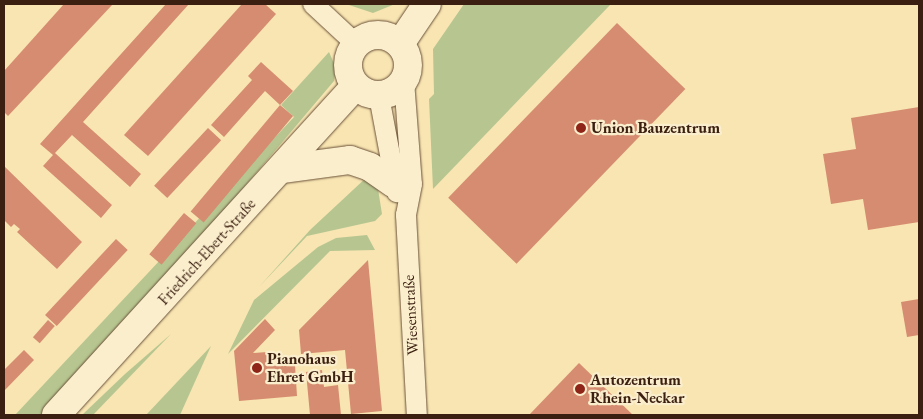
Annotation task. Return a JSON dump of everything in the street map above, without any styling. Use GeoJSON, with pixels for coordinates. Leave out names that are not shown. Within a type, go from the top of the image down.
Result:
{"type":"FeatureCollection","features":[{"type":"Feature","properties":{"kind":"street"},"geometry":{"type":"LineString","coordinates":[[313,4],[356,44]]}},
{"type":"Feature","properties":{"kind":"street"},"geometry":{"type":"LineString","coordinates":[[400,44],[427,4]]}},
{"type":"Feature","properties":{"kind":"street"},"geometry":{"type":"LineString","coordinates":[[383,35],[400,44],[408,62],[404,81],[392,92],[367,91],[347,65],[356,44],[383,35]]}},
{"type":"Feature","properties":{"kind":"street","name":"Wiesenstraße"},"geometry":{"type":"LineString","coordinates":[[404,81],[412,184],[406,214],[417,415]]}},
{"type":"Feature","properties":{"kind":"street","name":"Friedrich-Ebert-Straße"},"geometry":{"type":"LineString","coordinates":[[56,415],[282,169],[367,91]]}},
{"type":"Feature","properties":{"kind":"street","name":"Wiesenstraße"},"geometry":{"type":"LineString","coordinates":[[367,91],[394,184],[406,214]]}},
{"type":"Feature","properties":{"kind":"street"},"geometry":{"type":"LineString","coordinates":[[282,169],[350,160],[370,167],[394,184]]}},
{"type":"Feature","properties":{"kind":"green space"},"geometry":{"type":"Polygon","coordinates":[[[346,4],[395,4],[373,13],[346,4]]]}},
{"type":"Feature","properties":{"kind":"green space"},"geometry":{"type":"Polygon","coordinates":[[[464,4],[611,4],[433,189],[429,99],[434,94],[433,49],[464,4]]]}},
{"type":"Feature","properties":{"kind":"green space"},"geometry":{"type":"Polygon","coordinates":[[[329,52],[336,68],[334,81],[129,323],[43,415],[15,415],[294,117],[281,105],[329,52]]]}},
{"type":"Feature","properties":{"kind":"green space"},"geometry":{"type":"Polygon","coordinates":[[[368,176],[378,189],[382,214],[375,221],[307,236],[259,287],[310,230],[368,176]]]}},
{"type":"Feature","properties":{"kind":"green space"},"geometry":{"type":"Polygon","coordinates":[[[367,235],[375,250],[330,251],[228,354],[254,300],[318,247],[336,238],[367,235]]]}},
{"type":"Feature","properties":{"kind":"green space"},"geometry":{"type":"Polygon","coordinates":[[[171,334],[93,415],[82,415],[125,374],[171,334]]]}},
{"type":"Feature","properties":{"kind":"green space"},"geometry":{"type":"Polygon","coordinates":[[[211,346],[180,415],[146,415],[211,346]]]}},
{"type":"Feature","properties":{"kind":"building"},"geometry":{"type":"Polygon","coordinates":[[[64,4],[113,4],[8,116],[4,112],[4,71],[64,4]]]}},
{"type":"Feature","properties":{"kind":"building"},"geometry":{"type":"Polygon","coordinates":[[[166,4],[189,4],[83,122],[141,174],[130,187],[72,135],[55,153],[112,205],[101,218],[43,166],[53,155],[40,144],[166,4]]]}},
{"type":"Feature","properties":{"kind":"building"},"geometry":{"type":"Polygon","coordinates":[[[242,4],[265,4],[276,14],[148,156],[124,135],[242,4]]]}},
{"type":"Feature","properties":{"kind":"building","name":"Union Bauzentrum"},"geometry":{"type":"Polygon","coordinates":[[[617,23],[685,89],[517,264],[448,198],[617,23]]]}},
{"type":"Feature","properties":{"kind":"building"},"geometry":{"type":"Polygon","coordinates":[[[261,62],[293,91],[280,105],[265,91],[224,137],[211,125],[252,80],[248,76],[261,62]]]}},
{"type":"Feature","properties":{"kind":"building"},"geometry":{"type":"Polygon","coordinates":[[[280,105],[293,116],[204,222],[191,211],[280,105]]]}},
{"type":"Feature","properties":{"kind":"building"},"geometry":{"type":"Polygon","coordinates":[[[919,107],[919,222],[868,230],[863,199],[831,204],[823,154],[856,149],[851,118],[919,107]]]}},
{"type":"Feature","properties":{"kind":"building"},"geometry":{"type":"Polygon","coordinates":[[[208,128],[221,140],[167,198],[154,186],[208,128]]]}},
{"type":"Feature","properties":{"kind":"building"},"geometry":{"type":"Polygon","coordinates":[[[4,166],[82,242],[57,269],[17,232],[20,229],[14,224],[11,227],[4,220],[4,166]]]}},
{"type":"Feature","properties":{"kind":"building"},"geometry":{"type":"Polygon","coordinates":[[[184,213],[196,223],[162,265],[149,254],[184,213]]]}},
{"type":"Feature","properties":{"kind":"building"},"geometry":{"type":"Polygon","coordinates":[[[116,239],[128,250],[57,326],[45,315],[116,239]]]}},
{"type":"Feature","properties":{"kind":"building"},"geometry":{"type":"Polygon","coordinates":[[[368,260],[382,411],[351,414],[345,350],[301,354],[299,330],[368,260]]]}},
{"type":"Feature","properties":{"kind":"building"},"geometry":{"type":"Polygon","coordinates":[[[919,299],[919,335],[907,337],[901,302],[919,299]]]}},
{"type":"Feature","properties":{"kind":"building"},"geometry":{"type":"Polygon","coordinates":[[[265,319],[275,330],[253,353],[267,352],[268,366],[295,365],[297,396],[239,401],[234,351],[265,319]]]}},
{"type":"Feature","properties":{"kind":"building"},"geometry":{"type":"Polygon","coordinates":[[[48,320],[55,326],[40,343],[33,337],[48,320]]]}},
{"type":"Feature","properties":{"kind":"building"},"geometry":{"type":"Polygon","coordinates":[[[24,350],[34,360],[4,391],[4,370],[24,350]]]}},
{"type":"Feature","properties":{"kind":"building","name":"Autozentrum Rhein-Neckar"},"geometry":{"type":"Polygon","coordinates":[[[579,363],[633,415],[529,415],[579,363]]]}},
{"type":"Feature","properties":{"kind":"building"},"geometry":{"type":"Polygon","coordinates":[[[322,370],[324,387],[338,385],[341,415],[310,415],[306,372],[322,370]]]}},
{"type":"Feature","properties":{"kind":"place","name":"Union Bauzentrum"},"geometry":{"type":"Point","coordinates":[581,128]}},
{"type":"Feature","properties":{"kind":"place","name":"Pianohaus Ehret GmbH"},"geometry":{"type":"Point","coordinates":[257,368]}},
{"type":"Feature","properties":{"kind":"place","name":"Autozentrum Rhein-Neckar"},"geometry":{"type":"Point","coordinates":[580,389]}}]}
